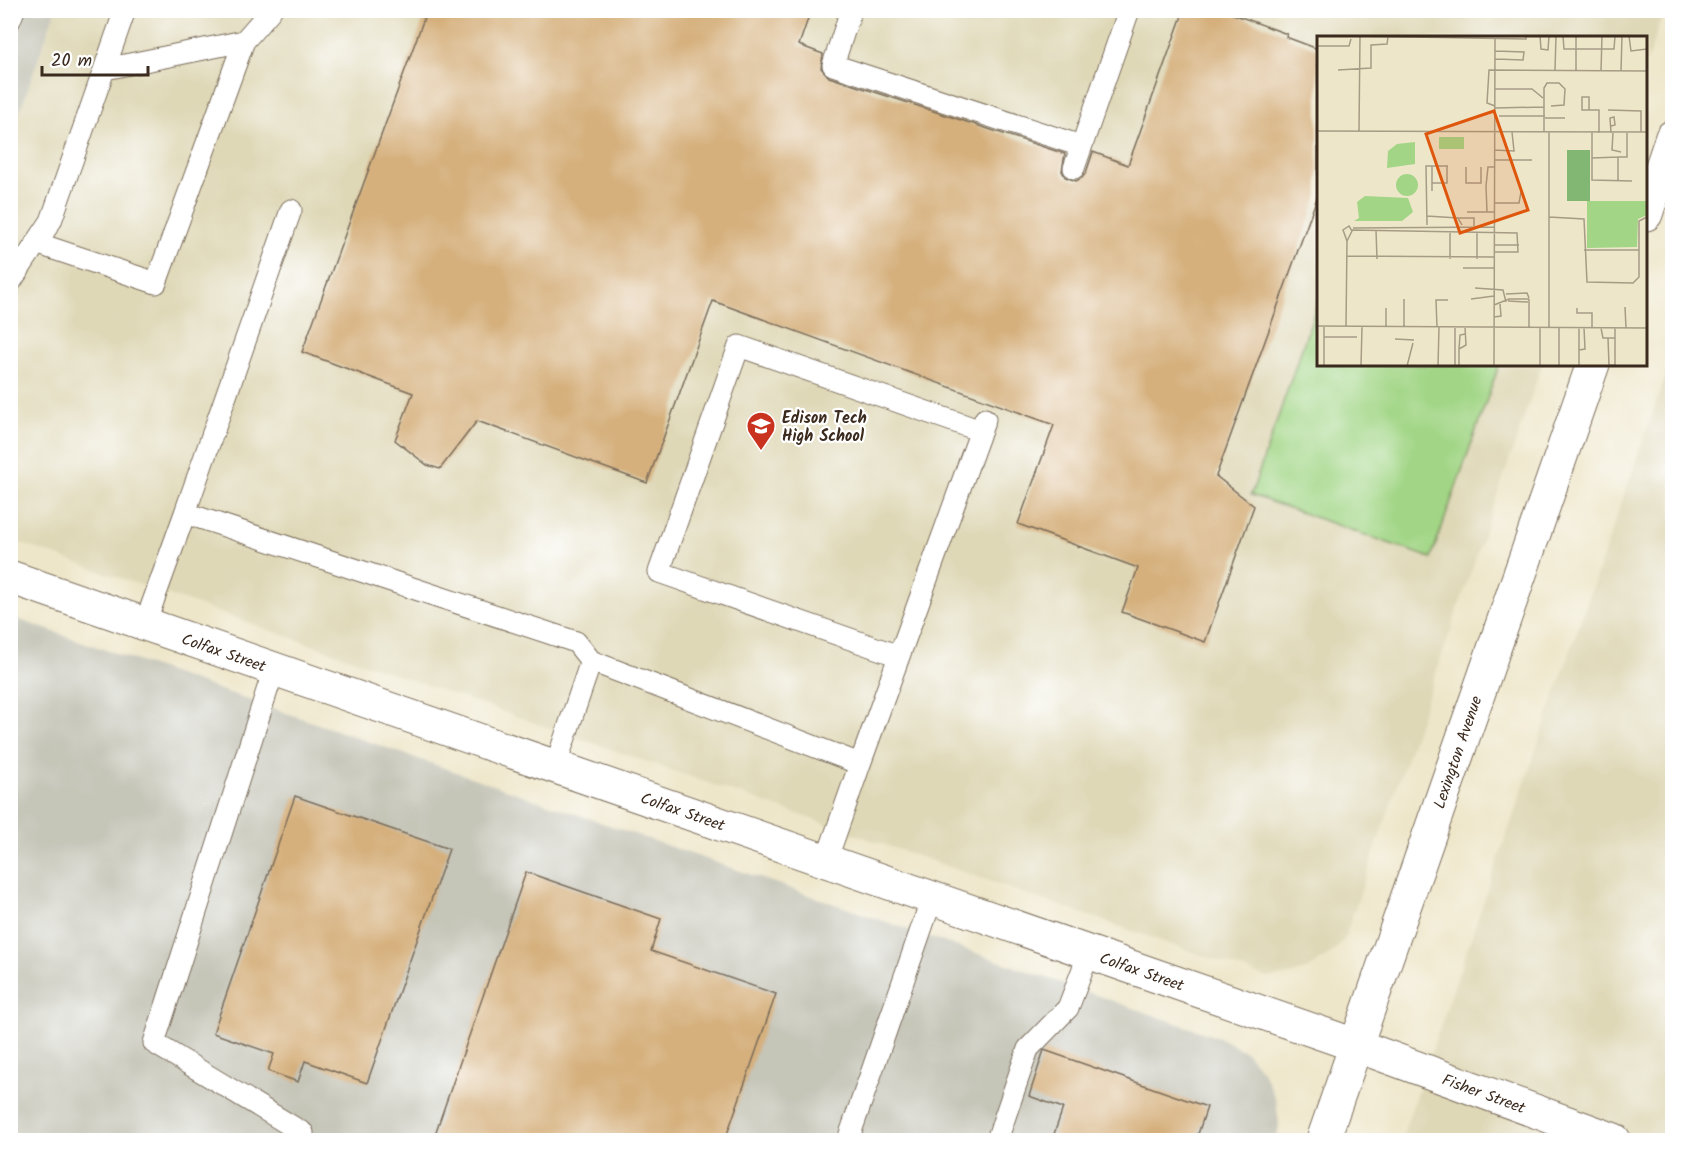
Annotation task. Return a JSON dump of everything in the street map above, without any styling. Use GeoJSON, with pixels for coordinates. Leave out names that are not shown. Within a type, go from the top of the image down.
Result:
{"type":"FeatureCollection","features":[{"type":"Feature","properties":{"kind":"street"},"geometry":{"type":"LineString","coordinates":[[1647,211],[1672,137]]}},
{"type":"Feature","properties":{"kind":"street","name":"Lexington Avenue"},"geometry":{"type":"LineString","coordinates":[[1323,1140],[1592,366]]}},
{"type":"Feature","properties":{"kind":"street","name":"Colfax Street"},"geometry":{"type":"LineString","coordinates":[[10,577],[1355,1045]]}},
{"type":"Feature","properties":{"kind":"street","name":"Fisher Street"},"geometry":{"type":"LineString","coordinates":[[1355,1045],[1614,1140]]}},
{"type":"Feature","properties":{"kind":"lane"},"geometry":{"type":"LineString","coordinates":[[10,20],[14,10]]}},
{"type":"Feature","properties":{"kind":"lane"},"geometry":{"type":"LineString","coordinates":[[10,283],[51,221],[126,10]]}},
{"type":"Feature","properties":{"kind":"lane"},"geometry":{"type":"LineString","coordinates":[[36,243],[156,283],[244,41],[271,10]]}},
{"type":"Feature","properties":{"kind":"lane"},"geometry":{"type":"LineString","coordinates":[[851,10],[833,64],[1081,146]]}},
{"type":"Feature","properties":{"kind":"lane"},"geometry":{"type":"LineString","coordinates":[[1074,168],[1129,10]]}},
{"type":"Feature","properties":{"kind":"lane"},"geometry":{"type":"LineString","coordinates":[[105,69],[244,41]]}},
{"type":"Feature","properties":{"kind":"lane"},"geometry":{"type":"LineString","coordinates":[[144,624],[291,210]]}},
{"type":"Feature","properties":{"kind":"lane"},"geometry":{"type":"LineString","coordinates":[[826,861],[983,425],[739,346],[659,572],[899,656]]}},
{"type":"Feature","properties":{"kind":"lane"},"geometry":{"type":"LineString","coordinates":[[185,513],[576,642],[591,661],[860,764]]}},
{"type":"Feature","properties":{"kind":"lane"},"geometry":{"type":"LineString","coordinates":[[555,767],[591,661]]}},
{"type":"Feature","properties":{"kind":"lane"},"geometry":{"type":"LineString","coordinates":[[274,669],[154,1043],[303,1133]]}},
{"type":"Feature","properties":{"kind":"lane"},"geometry":{"type":"LineString","coordinates":[[848,1140],[932,898]]}},
{"type":"Feature","properties":{"kind":"lane"},"geometry":{"type":"LineString","coordinates":[[997,1140],[1028,1049],[1068,1008],[1089,952]]}},
{"type":"Feature","properties":{"kind":"shaded area"},"geometry":{"type":"Polygon","coordinates":[[[11,11],[55,11],[11,137],[11,11]]]}},
{"type":"Feature","properties":{"kind":"shaded area","name":"Edison Tech High School"},"geometry":{"type":"Polygon","coordinates":[[[55,11],[1664,11],[1647,61],[1647,36],[1317,36],[1317,366],[1542,366],[1344,940],[1333,952],[1309,969],[1290,975],[1267,978],[11,540],[11,137],[55,11]]]}},
{"type":"Feature","properties":{"kind":"shaded area"},"geometry":{"type":"Polygon","coordinates":[[[1672,357],[1672,1140],[1401,1140],[1672,357]]]}},
{"type":"Feature","properties":{"kind":"shaded area"},"geometry":{"type":"Polygon","coordinates":[[[11,617],[1222,1039],[1246,1052],[1263,1072],[1276,1100],[1279,1125],[1276,1140],[11,1140],[11,617]]]}},
{"type":"Feature","properties":{"kind":"green space"},"geometry":{"type":"Polygon","coordinates":[[[1317,305],[1317,366],[1499,366],[1431,558],[1251,495],[1317,305]]]}},
{"type":"Feature","properties":{"kind":"building"},"geometry":{"type":"Polygon","coordinates":[[[427,10],[811,10],[799,45],[823,54],[821,68],[829,77],[1065,154],[1062,171],[1065,177],[1076,181],[1086,173],[1093,152],[1128,165],[1184,10],[1222,10],[1287,34],[1286,37],[1317,49],[1317,198],[1216,476],[1254,506],[1205,642],[1122,612],[1138,568],[1018,524],[1054,425],[713,301],[647,483],[477,421],[440,469],[427,465],[395,440],[413,393],[302,352],[427,10]]]}},
{"type":"Feature","properties":{"kind":"building"},"geometry":{"type":"Polygon","coordinates":[[[295,796],[449,849],[367,1083],[305,1061],[298,1082],[268,1071],[274,1054],[213,1033],[295,796]]]}},
{"type":"Feature","properties":{"kind":"building"},"geometry":{"type":"Polygon","coordinates":[[[526,872],[661,919],[651,951],[776,994],[725,1140],[433,1140],[526,872]]]}},
{"type":"Feature","properties":{"kind":"building"},"geometry":{"type":"Polygon","coordinates":[[[1044,1050],[1207,1107],[1196,1140],[1052,1140],[1063,1108],[1029,1096],[1044,1050]]]}},
{"type":"Feature","properties":{"kind":"place","name":"Edison Tech High School"},"geometry":{"type":"Point","coordinates":[761,452]}}]}
